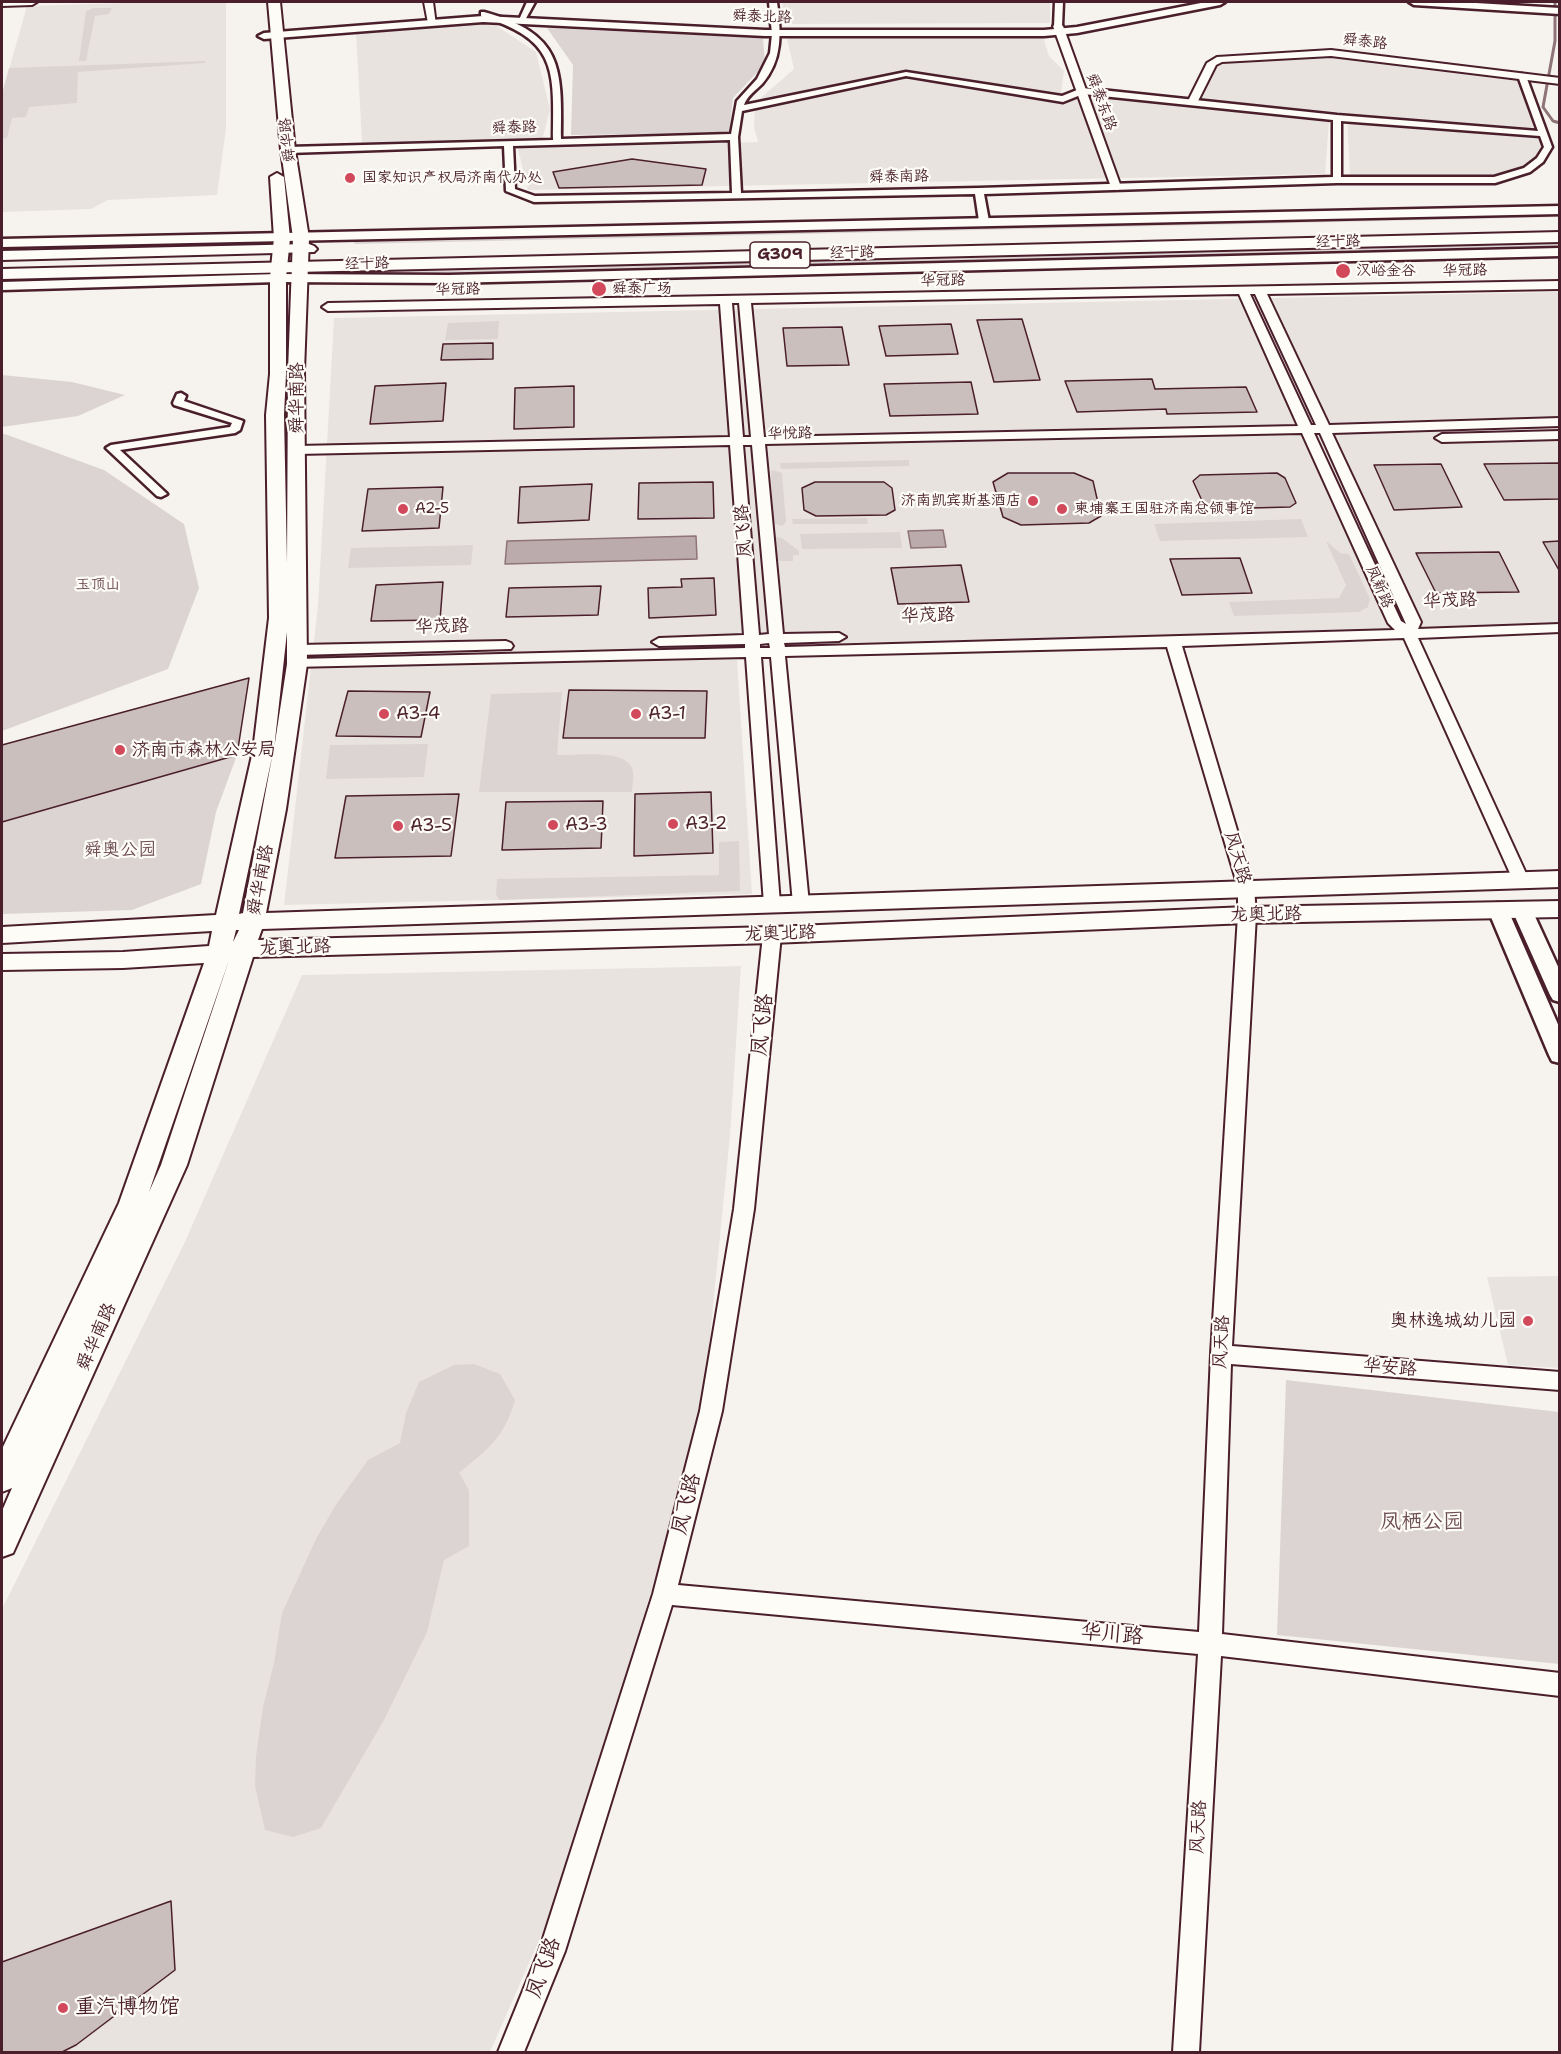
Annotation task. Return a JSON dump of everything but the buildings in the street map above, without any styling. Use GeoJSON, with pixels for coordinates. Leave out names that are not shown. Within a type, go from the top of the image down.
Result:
{"type":"FeatureCollection","features":[{"type":"Feature","properties":{"kind":"main road","name":"舜华路"},"geometry":{"type":"LineString","coordinates":[[274,2],[270,33],[282,244],[279,272]]}},
{"type":"Feature","properties":{"kind":"main road"},"geometry":{"type":"LineString","coordinates":[[1059,29],[1187,2]]}},
{"type":"Feature","properties":{"kind":"main road","name":"舜泰北路"},"geometry":{"type":"LineString","coordinates":[[270,33],[432,21],[502,20],[777,31],[1059,29],[1220,2]]}},
{"type":"Feature","properties":{"kind":"main road"},"geometry":{"type":"LineString","coordinates":[[1414,2],[1556,8]]}},
{"type":"Feature","properties":{"kind":"main road"},"geometry":{"type":"LineString","coordinates":[[1490,2],[1556,8]]}},
{"type":"Feature","properties":{"kind":"main road","name":"舜华路"},"geometry":{"type":"LineString","coordinates":[[261,11],[270,33],[288,150],[301,243],[300,272]]}},
{"type":"Feature","properties":{"kind":"main road"},"geometry":{"type":"LineString","coordinates":[[432,21],[484,15],[523,22],[777,31]]}},
{"type":"Feature","properties":{"kind":"main road","name":"经十路"},"geometry":{"type":"LineString","coordinates":[[2,256],[301,243],[984,221],[1560,210]]}},
{"type":"Feature","properties":{"kind":"main road","name":"经十路"},"geometry":{"type":"LineString","coordinates":[[301,243],[1560,224]]}},
{"type":"Feature","properties":{"kind":"main road","name":"经十路"},"geometry":{"type":"LineString","coordinates":[[2,274],[300,272],[1560,237]]}},
{"type":"Feature","properties":{"kind":"main road","name":"经十路"},"geometry":{"type":"LineString","coordinates":[[2,243],[282,244]]}},
{"type":"Feature","properties":{"kind":"main road","name":"经十路"},"geometry":{"type":"LineString","coordinates":[[300,272],[474,278],[1560,252]]}},
{"type":"Feature","properties":{"kind":"main road","name":"经十路"},"geometry":{"type":"LineString","coordinates":[[2,286],[279,272]]}},
{"type":"Feature","properties":{"kind":"main road","name":"舜华南路"},"geometry":{"type":"LineString","coordinates":[[2,1543],[10,1511],[174,1165],[232,951],[226,922],[264,744],[279,618],[275,415],[278,374],[279,272]]}},
{"type":"Feature","properties":{"kind":"main road","name":"舜华南路"},"geometry":{"type":"LineString","coordinates":[[2,1479],[132,1203],[232,951],[253,921],[275,808],[298,657],[296,371],[300,272]]}},
{"type":"Feature","properties":{"kind":"main road","name":"龙奥北路"},"geometry":{"type":"LineString","coordinates":[[2,935],[253,921],[1055,896],[1246,887],[1560,879]]}},
{"type":"Feature","properties":{"kind":"main road","name":"龙奥北路"},"geometry":{"type":"LineString","coordinates":[[2,962],[232,951],[772,935],[1247,915],[1560,909]]}},
{"type":"Feature","properties":{"kind":"main road"},"geometry":{"type":"LineString","coordinates":[[1498,910],[1560,1055]]}},
{"type":"Feature","properties":{"kind":"main road"},"geometry":{"type":"LineString","coordinates":[[1522,910],[1560,995]]}},
{"type":"Feature","properties":{"kind":"street"},"geometry":{"type":"LineString","coordinates":[[2,3],[32,2]]}},
{"type":"Feature","properties":{"kind":"street"},"geometry":{"type":"LineString","coordinates":[[428,2],[432,21]]}},
{"type":"Feature","properties":{"kind":"street"},"geometry":{"type":"LineString","coordinates":[[531,2],[523,22],[547,49],[558,86],[557,142]]}},
{"type":"Feature","properties":{"kind":"street"},"geometry":{"type":"LineString","coordinates":[[736,194],[735,134],[738,109],[742,99],[758,82],[776,55],[777,31],[773,2]]}},
{"type":"Feature","properties":{"kind":"street"},"geometry":{"type":"LineString","coordinates":[[1059,2],[1059,29]]}},
{"type":"Feature","properties":{"kind":"street"},"geometry":{"type":"LineString","coordinates":[[484,15],[502,20]]}},
{"type":"Feature","properties":{"kind":"street","name":"舜泰东路"},"geometry":{"type":"LineString","coordinates":[[1059,29],[1116,187]]}},
{"type":"Feature","properties":{"kind":"street","name":"舜泰路"},"geometry":{"type":"LineString","coordinates":[[1192,103],[1212,63],[1220,59],[1331,53],[1552,80]]}},
{"type":"Feature","properties":{"kind":"street"},"geometry":{"type":"LineString","coordinates":[[738,109],[906,75],[1063,99],[1082,91],[1337,118],[1543,134],[1522,76]]}},
{"type":"Feature","properties":{"kind":"street"},"geometry":{"type":"LineString","coordinates":[[1337,118],[1337,180]]}},
{"type":"Feature","properties":{"kind":"street","name":"舜泰路"},"geometry":{"type":"LineString","coordinates":[[288,150],[508,144],[735,134]]}},
{"type":"Feature","properties":{"kind":"street","name":"舜泰南路"},"geometry":{"type":"LineString","coordinates":[[508,144],[511,191],[534,200],[736,194],[979,191],[1337,180],[1495,180],[1527,170],[1540,160],[1548,147],[1543,134]]}},
{"type":"Feature","properties":{"kind":"street"},"geometry":{"type":"LineString","coordinates":[[979,191],[984,221]]}},
{"type":"Feature","properties":{"kind":"street","name":"华冠路"},"geometry":{"type":"LineString","coordinates":[[328,308],[1242,289],[1560,285]]}},
{"type":"Feature","properties":{"kind":"street","name":"凤新路"},"geometry":{"type":"LineString","coordinates":[[1242,289],[1395,623]]}},
{"type":"Feature","properties":{"kind":"street"},"geometry":{"type":"LineString","coordinates":[[1259,289],[1328,434],[1521,880]]}},
{"type":"Feature","properties":{"kind":"street","name":"凤飞路"},"geometry":{"type":"LineString","coordinates":[[726,301],[772,904]]}},
{"type":"Feature","properties":{"kind":"street","name":"凤飞路"},"geometry":{"type":"LineString","coordinates":[[746,301],[801,904]]}},
{"type":"Feature","properties":{"kind":"street"},"geometry":{"type":"LineString","coordinates":[[161,494],[111,448],[235,430],[238,421],[178,403],[180,396]]}},
{"type":"Feature","properties":{"kind":"street"},"geometry":{"type":"LineString","coordinates":[[1328,434],[1560,422]]}},
{"type":"Feature","properties":{"kind":"street"},"geometry":{"type":"LineString","coordinates":[[758,446],[1308,434],[1560,435]]}},
{"type":"Feature","properties":{"kind":"street","name":"华悦路"},"geometry":{"type":"LineString","coordinates":[[297,456],[737,446],[1284,441],[1308,434]]}},
{"type":"Feature","properties":{"kind":"street","name":"华茂路"},"geometry":{"type":"LineString","coordinates":[[777,644],[1173,642],[1560,617]]}},
{"type":"Feature","properties":{"kind":"street","name":"华茂路"},"geometry":{"type":"LineString","coordinates":[[298,657],[751,645],[1395,623],[1411,628],[1560,628]]}},
{"type":"Feature","properties":{"kind":"street","name":"风天路"},"geometry":{"type":"LineString","coordinates":[[1173,642],[1246,887],[1247,915],[1221,1354],[1210,1644],[1186,2052]]}},
{"type":"Feature","properties":{"kind":"street","name":"凤飞路"},"geometry":{"type":"LineString","coordinates":[[511,2052],[552,1951],[664,1594],[711,1411],[741,1230],[772,935]]}},
{"type":"Feature","properties":{"kind":"street","name":"华安路"},"geometry":{"type":"LineString","coordinates":[[1221,1354],[1560,1381]]}},
{"type":"Feature","properties":{"kind":"street","name":"华川路"},"geometry":{"type":"LineString","coordinates":[[664,1594],[1210,1644],[1560,1685]]}},
{"type":"Feature","properties":{"kind":"shaded area"},"geometry":{"type":"Polygon","coordinates":[[[226,2],[226,129],[217,195],[108,200],[91,209],[2,212],[2,94],[27,6],[226,2]]]}},
{"type":"Feature","properties":{"kind":"shaded area"},"geometry":{"type":"Polygon","coordinates":[[[782,2],[1050,2],[1050,23],[785,24],[782,2]]]}},
{"type":"Feature","properties":{"kind":"shaded area"},"geometry":{"type":"Polygon","coordinates":[[[491,22],[536,52],[550,109],[540,148],[758,142],[754,127],[755,103],[794,69],[787,39],[792,37],[1042,34],[1049,56],[1064,71],[1061,92],[1329,122],[1325,174],[528,190],[516,141],[362,142],[356,32],[491,22]]]}},
{"type":"Feature","properties":{"kind":"shaded area"},"geometry":{"type":"Polygon","coordinates":[[[1328,55],[1523,80],[1548,147],[1536,166],[1495,180],[1350,179],[1347,115],[1202,99],[1219,63],[1328,55]]]}},
{"type":"Feature","properties":{"kind":"shaded area","name":"汉峪金谷"},"geometry":{"type":"Polygon","coordinates":[[[1559,292],[1559,623],[737,658],[752,894],[284,905],[318,605],[334,318],[1559,292]]]}},
{"type":"Feature","properties":{"kind":"shaded area"},"geometry":{"type":"Polygon","coordinates":[[[943,530],[946,547],[911,548],[908,531],[943,530]]]}},
{"type":"Feature","properties":{"kind":"shaded area"},"geometry":{"type":"Polygon","coordinates":[[[696,536],[697,559],[505,564],[507,541],[696,536]]]}},
{"type":"Feature","properties":{"kind":"shaded area"},"geometry":{"type":"Polygon","coordinates":[[[741,966],[730,1136],[701,1427],[559,1895],[490,2052],[2,2052],[2,1609],[184,1244],[302,975],[741,966]]]}},
{"type":"Feature","properties":{"kind":"shaded area","name":"奥林逸城幼儿园"},"geometry":{"type":"Polygon","coordinates":[[[1559,1276],[1559,1368],[1508,1365],[1487,1277],[1559,1276]]]}},
{"type":"Feature","properties":{"kind":"green space"},"geometry":{"type":"Polygon","coordinates":[[[93,8],[112,8],[109,14],[95,16],[86,61],[79,61],[86,11],[93,8]]]}},
{"type":"Feature","properties":{"kind":"green space"},"geometry":{"type":"Polygon","coordinates":[[[547,28],[763,38],[765,64],[733,98],[729,133],[571,135],[573,65],[547,28]]]}},
{"type":"Feature","properties":{"kind":"green space"},"geometry":{"type":"Polygon","coordinates":[[[205,61],[205,63],[78,72],[77,103],[29,107],[26,117],[12,118],[7,138],[2,139],[2,94],[9,68],[205,61]]]}},
{"type":"Feature","properties":{"kind":"green space"},"geometry":{"type":"Polygon","coordinates":[[[1560,212],[1559,217],[354,244],[355,240],[1560,212]]]}},
{"type":"Feature","properties":{"kind":"green space"},"geometry":{"type":"Polygon","coordinates":[[[1560,243],[1559,248],[339,277],[340,272],[1560,243]]]}},
{"type":"Feature","properties":{"kind":"green space"},"geometry":{"type":"Polygon","coordinates":[[[499,321],[498,339],[445,340],[448,323],[499,321]]]}},
{"type":"Feature","properties":{"kind":"green space"},"geometry":{"type":"Polygon","coordinates":[[[2,375],[72,382],[125,395],[78,416],[2,427],[2,375]]]}},
{"type":"Feature","properties":{"kind":"green space","name":"玉顶山"},"geometry":{"type":"Polygon","coordinates":[[[2,433],[104,470],[184,524],[199,588],[168,669],[2,731],[2,433]]]}},
{"type":"Feature","properties":{"kind":"green space"},"geometry":{"type":"Polygon","coordinates":[[[909,460],[909,466],[781,469],[780,463],[909,460]]]}},
{"type":"Feature","properties":{"kind":"green space"},"geometry":{"type":"Polygon","coordinates":[[[771,471],[782,473],[786,522],[782,526],[773,523],[771,471]]]}},
{"type":"Feature","properties":{"kind":"green space"},"geometry":{"type":"Polygon","coordinates":[[[867,518],[868,524],[793,524],[792,519],[867,518]]]}},
{"type":"Feature","properties":{"kind":"green space"},"geometry":{"type":"Polygon","coordinates":[[[1301,519],[1308,537],[1160,541],[1154,524],[1301,519]]]}},
{"type":"Feature","properties":{"kind":"green space"},"geometry":{"type":"Polygon","coordinates":[[[900,532],[902,548],[802,549],[800,534],[900,532]]]}},
{"type":"Feature","properties":{"kind":"green space"},"geometry":{"type":"Polygon","coordinates":[[[776,537],[782,538],[799,551],[799,555],[793,555],[793,561],[777,561],[776,537]]]}},
{"type":"Feature","properties":{"kind":"green space"},"geometry":{"type":"Polygon","coordinates":[[[1326,541],[1340,553],[1349,554],[1370,599],[1368,607],[1359,612],[1234,616],[1229,602],[1339,598],[1346,585],[1326,541]]]}},
{"type":"Feature","properties":{"kind":"green space"},"geometry":{"type":"Polygon","coordinates":[[[473,545],[471,565],[348,568],[351,548],[473,545]]]}},
{"type":"Feature","properties":{"kind":"green space"},"geometry":{"type":"Polygon","coordinates":[[[562,692],[557,755],[596,754],[624,760],[633,771],[632,792],[479,792],[491,694],[562,692]]]}},
{"type":"Feature","properties":{"kind":"green space"},"geometry":{"type":"Polygon","coordinates":[[[428,744],[424,777],[326,779],[330,745],[428,744]]]}},
{"type":"Feature","properties":{"kind":"green space","name":"舜奥公园"},"geometry":{"type":"Polygon","coordinates":[[[237,755],[216,812],[201,884],[132,910],[2,914],[2,822],[237,755]]]}},
{"type":"Feature","properties":{"kind":"green space"},"geometry":{"type":"Polygon","coordinates":[[[739,841],[740,891],[499,900],[496,894],[497,879],[719,875],[719,842],[739,841]]]}},
{"type":"Feature","properties":{"kind":"green space"},"geometry":{"type":"Polygon","coordinates":[[[474,1364],[500,1374],[515,1400],[506,1424],[494,1441],[459,1473],[469,1490],[469,1546],[444,1560],[427,1632],[384,1720],[321,1828],[293,1837],[265,1830],[255,1786],[256,1756],[263,1707],[274,1663],[282,1613],[316,1539],[335,1506],[368,1460],[400,1443],[406,1413],[419,1382],[454,1365],[474,1364]]]}},
{"type":"Feature","properties":{"kind":"green space","name":"凤栖公园"},"geometry":{"type":"Polygon","coordinates":[[[1286,1380],[1559,1412],[1559,1664],[1277,1635],[1286,1380]]]}},
{"type":"Feature","properties":{"kind":"waterway"},"geometry":{"type":"LineString","coordinates":[[1555,2],[1555,41],[1543,107],[1553,121],[1560,123]]}},
{"type":"Feature","properties":{"kind":"place","name":"国家知识产权局济南代办处"},"geometry":{"type":"Point","coordinates":[350,178]}},
{"type":"Feature","properties":{"kind":"place","name":"汉峪金谷"},"geometry":{"type":"Point","coordinates":[1343,271]}},
{"type":"Feature","properties":{"kind":"place","name":"舜泰广场"},"geometry":{"type":"Point","coordinates":[599,289]}},
{"type":"Feature","properties":{"kind":"place","name":"济南凯宾斯基酒店"},"geometry":{"type":"Point","coordinates":[1033,501]}},
{"type":"Feature","properties":{"kind":"place","name":"A2-5"},"geometry":{"type":"Point","coordinates":[403,509]}},
{"type":"Feature","properties":{"kind":"place","name":"柬埔寨王国驻济南总领事馆"},"geometry":{"type":"Point","coordinates":[1062,509]}},
{"type":"Feature","properties":{"kind":"place","name":"A3-4"},"geometry":{"type":"Point","coordinates":[384,714]}},
{"type":"Feature","properties":{"kind":"place","name":"A3-1"},"geometry":{"type":"Point","coordinates":[636,714]}},
{"type":"Feature","properties":{"kind":"place","name":"济南市森林公安局"},"geometry":{"type":"Point","coordinates":[120,750]}},
{"type":"Feature","properties":{"kind":"place","name":"A3-2"},"geometry":{"type":"Point","coordinates":[673,824]}},
{"type":"Feature","properties":{"kind":"place","name":"A3-3"},"geometry":{"type":"Point","coordinates":[553,825]}},
{"type":"Feature","properties":{"kind":"place","name":"A3-5"},"geometry":{"type":"Point","coordinates":[398,826]}},
{"type":"Feature","properties":{"kind":"place","name":"奥林逸城幼儿园"},"geometry":{"type":"Point","coordinates":[1528,1321]}},
{"type":"Feature","properties":{"kind":"place","name":"重汽博物馆"},"geometry":{"type":"Point","coordinates":[63,2008]}}]}
